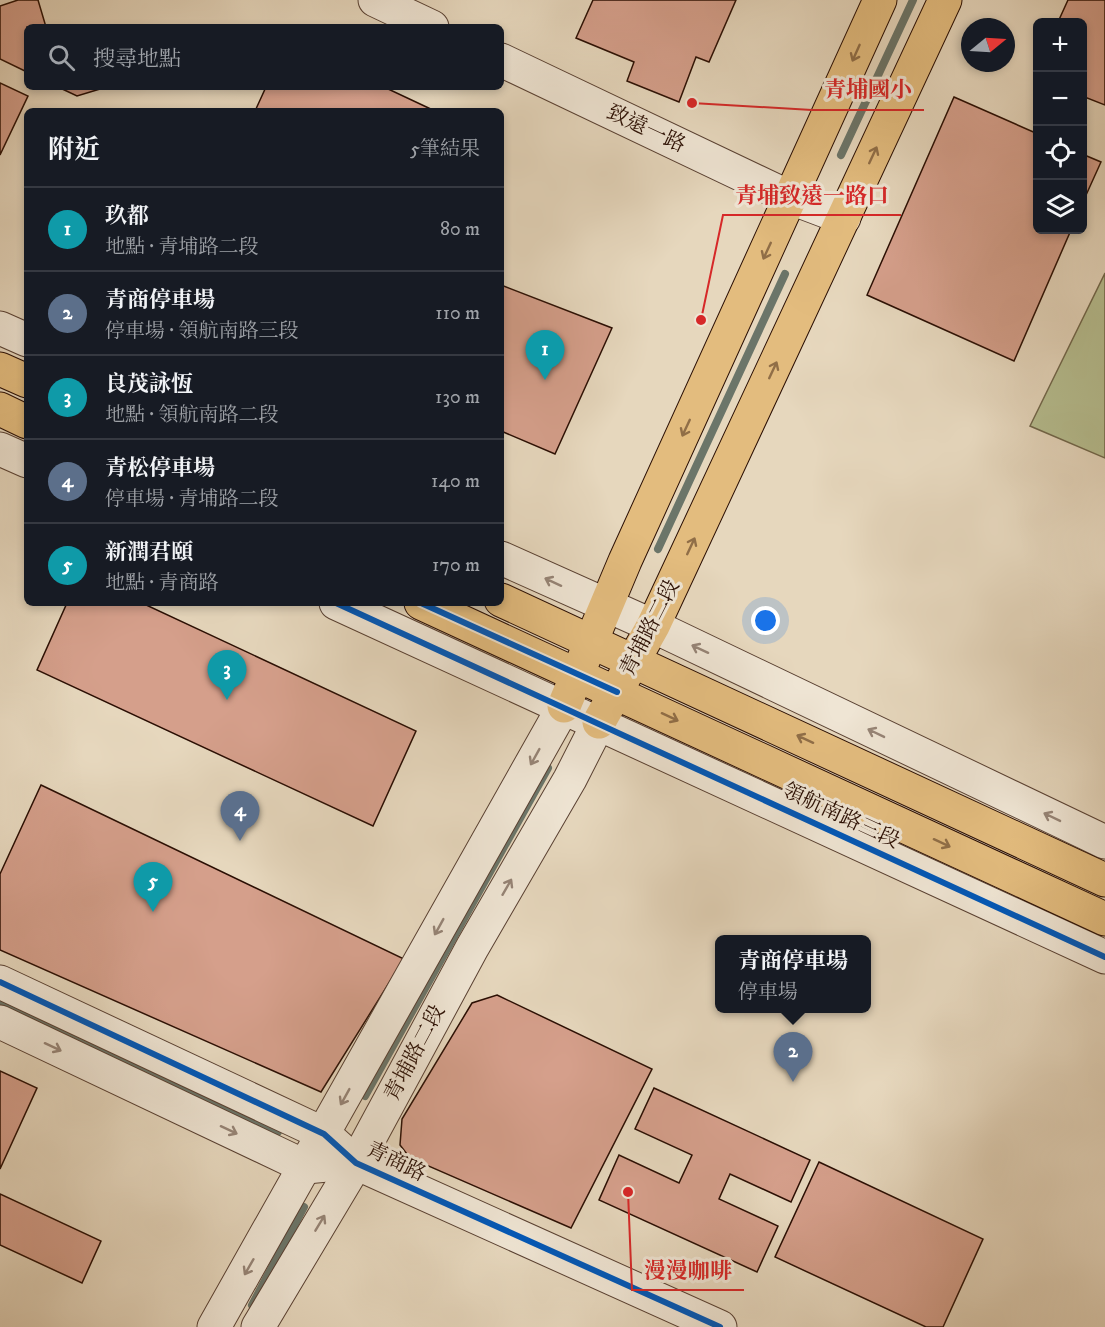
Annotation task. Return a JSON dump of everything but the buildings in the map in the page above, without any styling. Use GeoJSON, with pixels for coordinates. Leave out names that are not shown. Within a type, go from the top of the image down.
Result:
{"type":"FeatureCollection","features":[{"type":"Feature","properties":{"kind":"main road","name":"青埔路二段"},"geometry":{"type":"LineString","coordinates":[[564,706],[605,606],[880,0]]}},
{"type":"Feature","properties":{"kind":"main road","name":"青埔路二段"},"geometry":{"type":"LineString","coordinates":[[599,722],[653,626],[945,0]]}},
{"type":"Feature","properties":{"kind":"main road"},"geometry":{"type":"LineString","coordinates":[[0,369],[24,380]]}},
{"type":"Feature","properties":{"kind":"main road"},"geometry":{"type":"LineString","coordinates":[[0,410],[24,421]]}},
{"type":"Feature","properties":{"kind":"main road"},"geometry":{"type":"LineString","coordinates":[[504,601],[1105,880]]}},
{"type":"Feature","properties":{"kind":"main road","name":"領航南路三段"},"geometry":{"type":"LineString","coordinates":[[428,606],[1105,919]]}},
{"type":"Feature","properties":{"kind":"street"},"geometry":{"type":"LineString","coordinates":[[375,0],[426,24]]}},
{"type":"Feature","properties":{"kind":"street","name":"致遠一路"},"geometry":{"type":"LineString","coordinates":[[504,61],[791,198],[844,218]]}},
{"type":"Feature","properties":{"kind":"street"},"geometry":{"type":"LineString","coordinates":[[0,328],[24,339]]}},
{"type":"Feature","properties":{"kind":"street"},"geometry":{"type":"LineString","coordinates":[[0,449],[24,460]]}},
{"type":"Feature","properties":{"kind":"street"},"geometry":{"type":"LineString","coordinates":[[504,559],[653,626],[1105,842]]}},
{"type":"Feature","properties":{"kind":"street","name":"領航南路三段"},"geometry":{"type":"LineString","coordinates":[[343,606],[599,722],[1105,957]]}},
{"type":"Feature","properties":{"kind":"street","name":"青埔路二段"},"geometry":{"type":"LineString","coordinates":[[214,1327],[564,706]]}},
{"type":"Feature","properties":{"kind":"street","name":"青埔路二段"},"geometry":{"type":"LineString","coordinates":[[258,1327],[356,1163],[472,948],[570,779],[599,722]]}},
{"type":"Feature","properties":{"kind":"street","name":"青商路"},"geometry":{"type":"LineString","coordinates":[[0,982],[324,1134],[356,1163],[720,1327]]}},
{"type":"Feature","properties":{"kind":"street","name":"青商路"},"geometry":{"type":"LineString","coordinates":[[0,1022],[306,1167],[356,1163]]}},
{"type":"Feature","properties":{"kind":"green space"},"geometry":{"type":"Polygon","coordinates":[[[1105,273],[1105,458],[1030,426],[1105,273]]]}},
{"type":"Feature","properties":{"kind":"waterway"},"geometry":{"type":"LineString","coordinates":[[841,155],[913,0]]}},
{"type":"Feature","properties":{"kind":"waterway"},"geometry":{"type":"LineString","coordinates":[[658,549],[785,274]]}},
{"type":"Feature","properties":{"kind":"waterway"},"geometry":{"type":"LineString","coordinates":[[365,1096],[548,768]]}},
{"type":"Feature","properties":{"kind":"waterway"},"geometry":{"type":"LineString","coordinates":[[0,1003],[278,1132]]}},
{"type":"Feature","properties":{"kind":"waterway"},"geometry":{"type":"LineString","coordinates":[[252,1305],[304,1207]]}},
{"type":"Feature","properties":{"kind":"cycle path"},"geometry":{"type":"LineString","coordinates":[[343,606],[1105,957]]}},
{"type":"Feature","properties":{"kind":"cycle path"},"geometry":{"type":"LineString","coordinates":[[428,606],[617,692]]}},
{"type":"Feature","properties":{"kind":"cycle path"},"geometry":{"type":"LineString","coordinates":[[0,982],[324,1134],[356,1163],[720,1327]]}},
{"type":"Feature","properties":{"kind":"place","name":"青埔國小"},"geometry":{"type":"Point","coordinates":[692,103]}},
{"type":"Feature","properties":{"kind":"place","name":"青埔致遠一路口"},"geometry":{"type":"Point","coordinates":[701,320]}},
{"type":"Feature","properties":{"kind":"place","name":"玖都"},"geometry":{"type":"Point","coordinates":[545,380]}},
{"type":"Feature","properties":{"kind":"place","name":"良茂詠恆"},"geometry":{"type":"Point","coordinates":[227,700]}},
{"type":"Feature","properties":{"kind":"place","name":"青松停車場"},"geometry":{"type":"Point","coordinates":[240,841]}},
{"type":"Feature","properties":{"kind":"place","name":"新潤君頤"},"geometry":{"type":"Point","coordinates":[153,912]}},
{"type":"Feature","properties":{"kind":"place","name":"青商停車場"},"geometry":{"type":"Point","coordinates":[793,1082]}},
{"type":"Feature","properties":{"kind":"place","name":"漫漫咖啡"},"geometry":{"type":"Point","coordinates":[628,1192]}}]}
